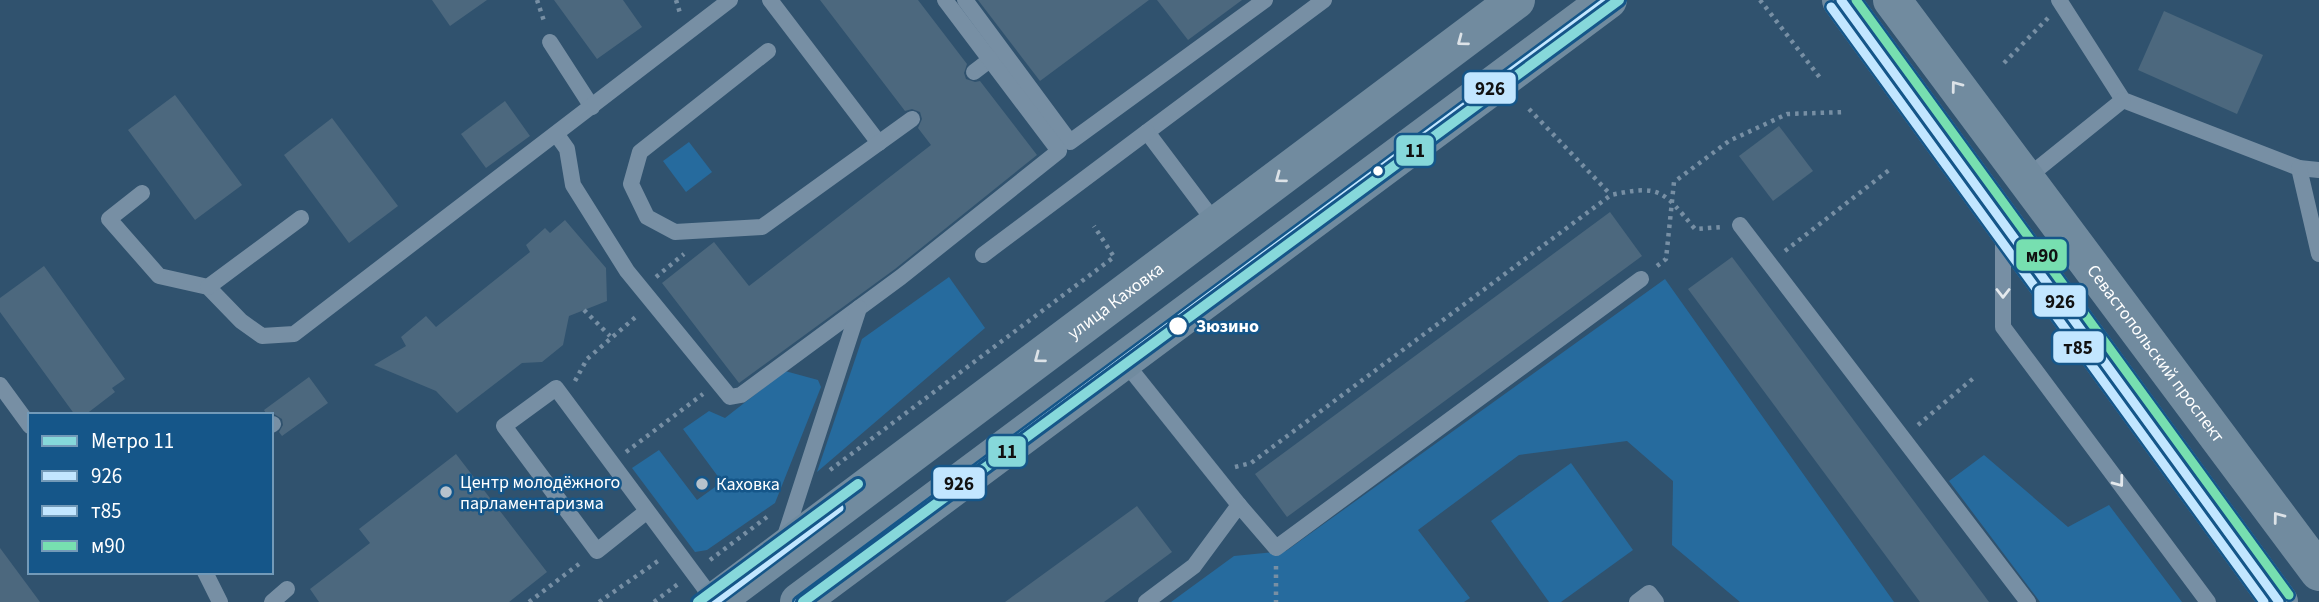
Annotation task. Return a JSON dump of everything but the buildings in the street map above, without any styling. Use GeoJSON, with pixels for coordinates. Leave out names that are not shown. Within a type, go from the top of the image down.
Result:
{"type":"FeatureCollection","features":[{"type":"Feature","properties":{"kind":"main road","name":"улица Каховка"},"geometry":{"type":"LineString","coordinates":[[707,592],[780,553],[1517,0]]}},
{"type":"Feature","properties":{"kind":"main road"},"geometry":{"type":"LineString","coordinates":[[799,602],[1608,0]]}},
{"type":"Feature","properties":{"kind":"main road"},"geometry":{"type":"LineString","coordinates":[[1842,0],[2279,602]]}},
{"type":"Feature","properties":{"kind":"main road","name":"Севастопольский проспект"},"geometry":{"type":"LineString","coordinates":[[1892,0],[2319,572]]}},
{"type":"Feature","properties":{"kind":"lane"},"geometry":{"type":"LineString","coordinates":[[142,193],[109,219],[159,276],[208,287],[242,321],[262,336],[294,334],[730,0]]}},
{"type":"Feature","properties":{"kind":"lane"},"geometry":{"type":"LineString","coordinates":[[770,0],[879,143]]}},
{"type":"Feature","properties":{"kind":"lane"},"geometry":{"type":"LineString","coordinates":[[557,135],[567,149],[573,185],[627,271],[730,397],[741,395],[859,308],[1059,151],[945,0]]}},
{"type":"Feature","properties":{"kind":"lane"},"geometry":{"type":"LineString","coordinates":[[965,0],[1070,142],[1265,0]]}},
{"type":"Feature","properties":{"kind":"lane"},"geometry":{"type":"LineString","coordinates":[[983,255],[1324,0]]}},
{"type":"Feature","properties":{"kind":"lane"},"geometry":{"type":"LineString","coordinates":[[2060,3],[2123,100],[2298,168],[2319,170]]}},
{"type":"Feature","properties":{"kind":"lane"},"geometry":{"type":"LineString","coordinates":[[550,42],[592,107]]}},
{"type":"Feature","properties":{"kind":"lane"},"geometry":{"type":"LineString","coordinates":[[768,51],[640,152],[631,184],[647,217],[675,232],[762,228],[912,119]]}},
{"type":"Feature","properties":{"kind":"lane"},"geometry":{"type":"LineString","coordinates":[[974,72],[990,59]]}},
{"type":"Feature","properties":{"kind":"lane"},"geometry":{"type":"LineString","coordinates":[[2025,179],[2123,100]]}},
{"type":"Feature","properties":{"kind":"lane"},"geometry":{"type":"LineString","coordinates":[[1147,132],[1217,225]]}},
{"type":"Feature","properties":{"kind":"lane"},"geometry":{"type":"LineString","coordinates":[[2298,168],[2319,254]]}},
{"type":"Feature","properties":{"kind":"lane"},"geometry":{"type":"LineString","coordinates":[[208,287],[301,218]]}},
{"type":"Feature","properties":{"kind":"lane"},"geometry":{"type":"LineString","coordinates":[[1740,225],[2028,602]]}},
{"type":"Feature","properties":{"kind":"lane"},"geometry":{"type":"LineString","coordinates":[[2003,225],[2003,327],[2208,602]]}},
{"type":"Feature","properties":{"kind":"lane"},"geometry":{"type":"LineString","coordinates":[[1123,360],[1213,474],[1276,548],[1641,279]]}},
{"type":"Feature","properties":{"kind":"lane"},"geometry":{"type":"LineString","coordinates":[[2080,330],[2117,302]]}},
{"type":"Feature","properties":{"kind":"lane"},"geometry":{"type":"LineString","coordinates":[[780,553],[859,308]]}},
{"type":"Feature","properties":{"kind":"lane"},"geometry":{"type":"LineString","coordinates":[[0,385],[28,423]]}},
{"type":"Feature","properties":{"kind":"lane"},"geometry":{"type":"LineString","coordinates":[[646,512],[597,551],[504,426],[555,388],[707,592]]}},
{"type":"Feature","properties":{"kind":"lane"},"geometry":{"type":"LineString","coordinates":[[1146,602],[1194,566],[1239,505]]}},
{"type":"Feature","properties":{"kind":"lane"},"geometry":{"type":"LineString","coordinates":[[206,574],[220,602]]}},
{"type":"Feature","properties":{"kind":"lane"},"geometry":{"type":"LineString","coordinates":[[272,602],[287,589]]}},
{"type":"Feature","properties":{"kind":"lane"},"geometry":{"type":"LineString","coordinates":[[1637,602],[1649,593],[1656,602]]}},
{"type":"Feature","properties":{"kind":"path"},"geometry":{"type":"LineString","coordinates":[[1760,0],[1821,79]]}},
{"type":"Feature","properties":{"kind":"path"},"geometry":{"type":"LineString","coordinates":[[2004,63],[2060,3]]}},
{"type":"Feature","properties":{"kind":"path"},"geometry":{"type":"LineString","coordinates":[[1529,109],[1611,195]]}},
{"type":"Feature","properties":{"kind":"path"},"geometry":{"type":"LineString","coordinates":[[1641,279],[1666,259],[1674,182],[1729,141],[1787,114],[1845,112]]}},
{"type":"Feature","properties":{"kind":"path"},"geometry":{"type":"LineString","coordinates":[[1782,253],[1889,170]]}},
{"type":"Feature","properties":{"kind":"path"},"geometry":{"type":"LineString","coordinates":[[1213,474],[1251,463],[1611,195],[1646,188],[1672,201],[1695,229]]}},
{"type":"Feature","properties":{"kind":"path"},"geometry":{"type":"LineString","coordinates":[[654,602],[707,592],[799,493],[1114,257],[1094,226]]}},
{"type":"Feature","properties":{"kind":"path"},"geometry":{"type":"LineString","coordinates":[[641,288],[715,230]]}},
{"type":"Feature","properties":{"kind":"path"},"geometry":{"type":"LineString","coordinates":[[572,386],[587,359],[652,303]]}},
{"type":"Feature","properties":{"kind":"path"},"geometry":{"type":"LineString","coordinates":[[584,310],[610,337]]}},
{"type":"Feature","properties":{"kind":"path"},"geometry":{"type":"LineString","coordinates":[[1918,425],[1976,376]]}},
{"type":"Feature","properties":{"kind":"path"},"geometry":{"type":"LineString","coordinates":[[640,441],[718,383]]}},
{"type":"Feature","properties":{"kind":"path"},"geometry":{"type":"LineString","coordinates":[[529,602],[597,551]]}},
{"type":"Feature","properties":{"kind":"path"},"geometry":{"type":"LineString","coordinates":[[599,602],[658,561],[707,592]]}},
{"type":"Feature","properties":{"kind":"path"},"geometry":{"type":"LineString","coordinates":[[1276,570],[1276,602]]}},
{"type":"Feature","properties":{"kind":"shaded area"},"geometry":{"type":"Polygon","coordinates":[[[689,142],[712,172],[686,192],[663,161],[689,142]]]}},
{"type":"Feature","properties":{"kind":"shaded area"},"geometry":{"type":"Polygon","coordinates":[[[949,277],[985,328],[817,472],[862,339],[949,277]]]}},
{"type":"Feature","properties":{"kind":"shaded area"},"geometry":{"type":"Polygon","coordinates":[[[1665,279],[1894,602],[1740,602],[1672,545],[1673,481],[1627,441],[1519,455],[1418,530],[1470,598],[1464,602],[1171,602],[1234,556],[1286,551],[1665,279]]]}},
{"type":"Feature","properties":{"kind":"shaded area"},"geometry":{"type":"Polygon","coordinates":[[[785,371],[818,380],[821,387],[775,503],[707,550],[695,552],[632,468],[659,450],[697,500],[722,482],[683,429],[709,411],[725,418],[785,371]]]}},
{"type":"Feature","properties":{"kind":"shaded area"},"geometry":{"type":"Polygon","coordinates":[[[1984,455],[2068,527],[2109,505],[2182,602],[2040,602],[1949,481],[1984,455]]]}},
{"type":"Feature","properties":{"kind":"shaded area"},"geometry":{"type":"Polygon","coordinates":[[[1571,463],[1633,550],[1561,602],[1549,602],[1491,521],[1571,463]]]}},
{"type":"Feature","properties":{"kind":"metro line","name":"11"},"geometry":{"type":"LineString","coordinates":[[803,602],[1619,0]]}},
{"type":"Feature","properties":{"kind":"metro line","name":"11"},"geometry":{"type":"LineString","coordinates":[[698,602],[858,484]]}},
{"type":"Feature","properties":{"kind":"transit line","name":"926"},"geometry":{"type":"LineString","coordinates":[[799,602],[1608,0]]}},
{"type":"Feature","properties":{"kind":"transit line","name":"926"},"geometry":{"type":"LineString","coordinates":[[1841,0],[2279,602]]}},
{"type":"Feature","properties":{"kind":"transit line","name":"м90"},"geometry":{"type":"LineString","coordinates":[[1856,0],[2289,595]]}},
{"type":"Feature","properties":{"kind":"transit line","name":"т85"},"geometry":{"type":"LineString","coordinates":[[1831,7],[2264,602]]}},
{"type":"Feature","properties":{"kind":"transit line","name":"926"},"geometry":{"type":"LineString","coordinates":[[714,602],[839,508]]}},
{"type":"Feature","properties":{"kind":"place","name":"Зюзино"},"geometry":{"type":"Point","coordinates":[1178,326]}},
{"type":"Feature","properties":{"kind":"place","name":"Каховка"},"geometry":{"type":"Point","coordinates":[702,484]}},
{"type":"Feature","properties":{"kind":"place","name":"Центр молодёжного парламентаризма"},"geometry":{"type":"Point","coordinates":[446,492]}}]}
